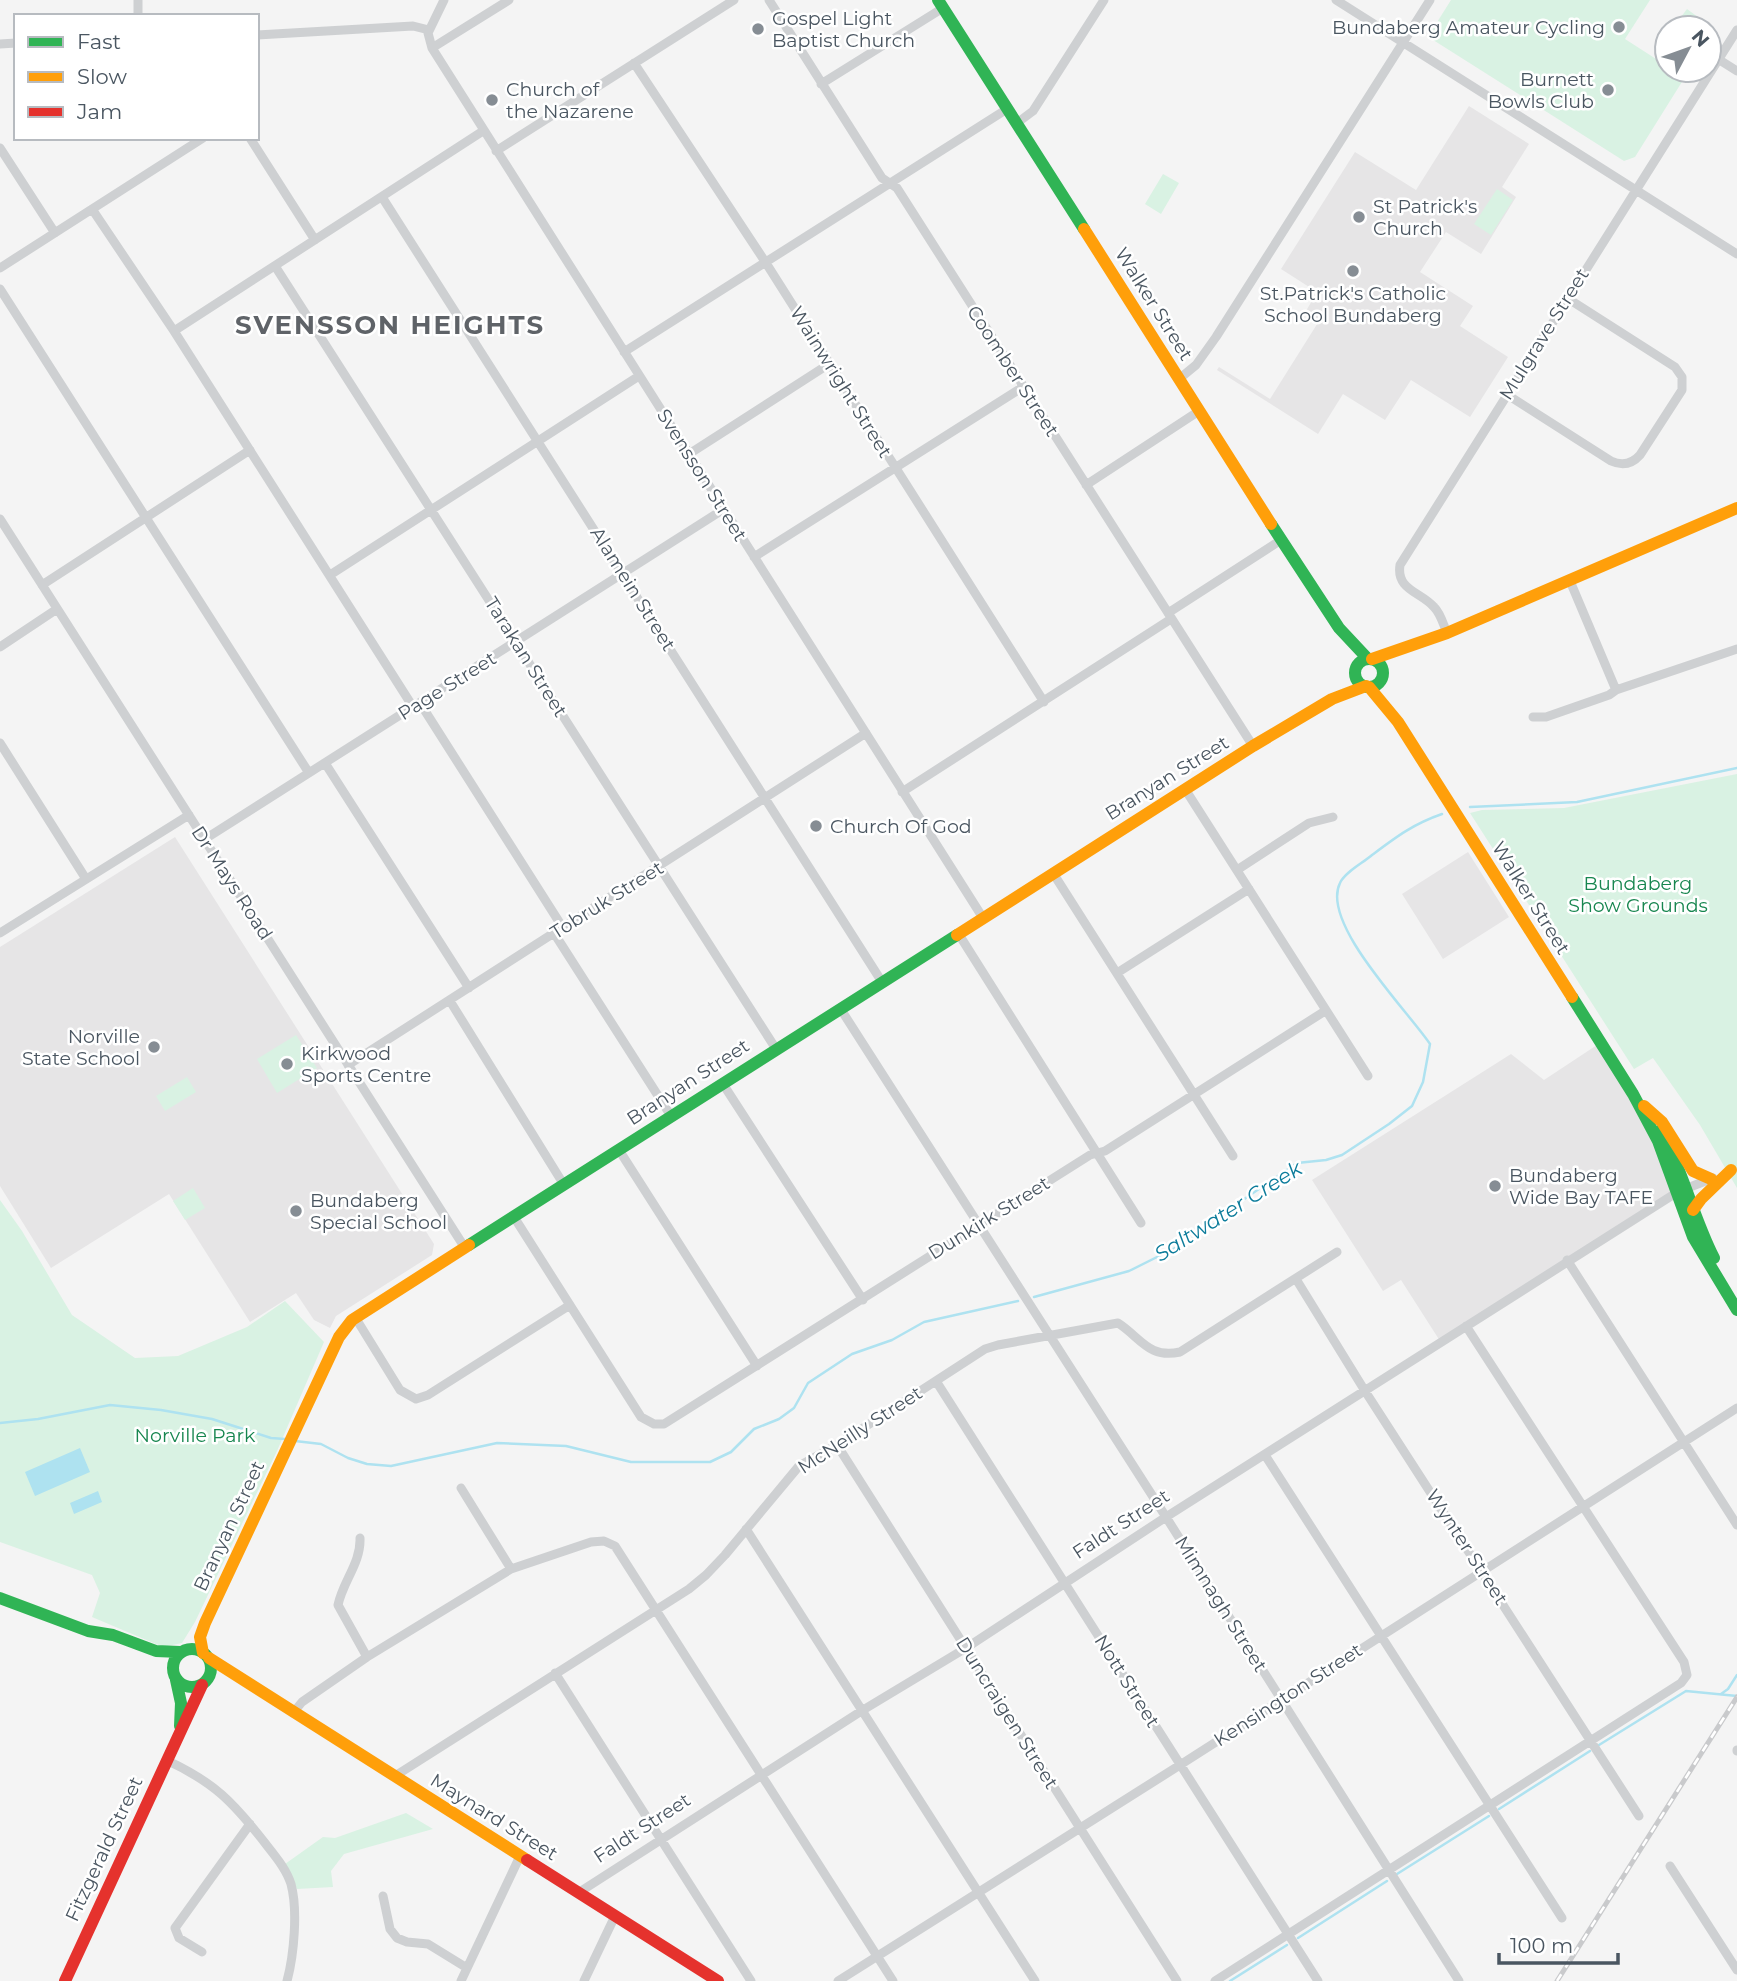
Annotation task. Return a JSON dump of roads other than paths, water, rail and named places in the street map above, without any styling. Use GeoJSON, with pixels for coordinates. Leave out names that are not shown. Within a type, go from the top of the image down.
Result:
{"type":"FeatureCollection","features":[{"type":"Feature","properties":{"kind":"street"},"geometry":{"type":"LineString","coordinates":[[259,35],[413,26],[429,30],[444,0]]}},
{"type":"Feature","properties":{"kind":"street"},"geometry":{"type":"LineString","coordinates":[[432,48],[509,0]]}},
{"type":"Feature","properties":{"kind":"street"},"geometry":{"type":"LineString","coordinates":[[496,151],[734,0]]}},
{"type":"Feature","properties":{"kind":"street","name":"Coomber Street"},"geometry":{"type":"LineString","coordinates":[[769,0],[882,178],[897,188],[1252,746]]}},
{"type":"Feature","properties":{"kind":"street"},"geometry":{"type":"LineString","coordinates":[[1017,123],[1033,111],[1104,0]]}},
{"type":"Feature","properties":{"kind":"street"},"geometry":{"type":"LineString","coordinates":[[1336,0],[1737,254]]}},
{"type":"Feature","properties":{"kind":"street"},"geometry":{"type":"LineString","coordinates":[[1178,379],[1196,365],[1210,346],[1430,0]]}},
{"type":"Feature","properties":{"kind":"street"},"geometry":{"type":"LineString","coordinates":[[821,83],[941,4]]}},
{"type":"Feature","properties":{"kind":"street","name":"Walker Street"},"geometry":{"type":"LineString","coordinates":[[941,4],[1281,540],[1339,628],[1370,659]]}},
{"type":"Feature","properties":{"kind":"street","name":"Svensson Street"},"geometry":{"type":"LineString","coordinates":[[429,30],[428,37],[432,48],[483,131],[983,918]]}},
{"type":"Feature","properties":{"kind":"street","name":"Mulgrave Street"},"geometry":{"type":"LineString","coordinates":[[1723,51],[1737,30]]}},
{"type":"Feature","properties":{"kind":"street","name":"Wainwright Street"},"geometry":{"type":"LineString","coordinates":[[634,63],[766,263],[1044,702]]}},
{"type":"Feature","properties":{"kind":"street","name":"Mulgrave Street"},"geometry":{"type":"LineString","coordinates":[[1447,633],[1433,605],[1405,586],[1400,577],[1400,565],[1702,84]]}},
{"type":"Feature","properties":{"kind":"street"},"geometry":{"type":"LineString","coordinates":[[624,352],[1007,108]]}},
{"type":"Feature","properties":{"kind":"street"},"geometry":{"type":"LineString","coordinates":[[174,331],[483,131]]}},
{"type":"Feature","properties":{"kind":"street"},"geometry":{"type":"LineString","coordinates":[[0,268],[200,140]]}},
{"type":"Feature","properties":{"kind":"street"},"geometry":{"type":"LineString","coordinates":[[251,140],[315,240]]}},
{"type":"Feature","properties":{"kind":"street"},"geometry":{"type":"LineString","coordinates":[[0,148],[55,233]]}},
{"type":"Feature","properties":{"kind":"street","name":"Alamein Street"},"geometry":{"type":"LineString","coordinates":[[382,197],[882,982]]}},
{"type":"Feature","properties":{"kind":"street"},"geometry":{"type":"LineString","coordinates":[[92,209],[416,705],[559,931],[671,1116]]}},
{"type":"Feature","properties":{"kind":"street","name":"Tarakan Street"},"geometry":{"type":"LineString","coordinates":[[275,266],[776,1049]]}},
{"type":"Feature","properties":{"kind":"street"},"geometry":{"type":"LineString","coordinates":[[0,289],[309,773]]}},
{"type":"Feature","properties":{"kind":"street"},"geometry":{"type":"LineString","coordinates":[[1506,394],[1611,461],[1623,464],[1632,462],[1640,455],[1682,390],[1682,377],[1677,369],[1567,298]]}},
{"type":"Feature","properties":{"kind":"street"},"geometry":{"type":"LineString","coordinates":[[689,454],[829,364]]}},
{"type":"Feature","properties":{"kind":"street"},"geometry":{"type":"LineString","coordinates":[[330,575],[639,376]]}},
{"type":"Feature","properties":{"kind":"street"},"geometry":{"type":"LineString","coordinates":[[754,557],[1023,387]]}},
{"type":"Feature","properties":{"kind":"street"},"geometry":{"type":"LineString","coordinates":[[1086,485],[1199,411]]}},
{"type":"Feature","properties":{"kind":"street"},"geometry":{"type":"LineString","coordinates":[[42,585],[250,450]]}},
{"type":"Feature","properties":{"kind":"street"},"geometry":{"type":"LineString","coordinates":[[1415,646],[1398,657],[1382,674],[1377,684],[1367,687],[1358,682],[1355,671],[1360,662],[1415,646],[1447,633],[1737,508]]}},
{"type":"Feature","properties":{"kind":"street","name":"Page Street"},"geometry":{"type":"LineString","coordinates":[[205,839],[724,509]]}},
{"type":"Feature","properties":{"kind":"street","name":"Dr Mays Road"},"geometry":{"type":"LineString","coordinates":[[0,519],[464,1248]]}},
{"type":"Feature","properties":{"kind":"street"},"geometry":{"type":"LineString","coordinates":[[902,792],[1044,702],[1281,540]]}},
{"type":"Feature","properties":{"kind":"street"},"geometry":{"type":"LineString","coordinates":[[1570,581],[1616,690]]}},
{"type":"Feature","properties":{"kind":"street"},"geometry":{"type":"LineString","coordinates":[[0,647],[57,609]]}},
{"type":"Feature","properties":{"kind":"street","name":"Walker Street"},"geometry":{"type":"LineString","coordinates":[[1339,628],[1355,671]]}},
{"type":"Feature","properties":{"kind":"street"},"geometry":{"type":"LineString","coordinates":[[1533,718],[1546,717],[1737,649]]}},
{"type":"Feature","properties":{"kind":"street"},"geometry":{"type":"LineString","coordinates":[[1370,659],[1379,664],[1382,674]]}},
{"type":"Feature","properties":{"kind":"street","name":"Branyan Street"},"geometry":{"type":"LineString","coordinates":[[1332,699],[1355,671]]}},
{"type":"Feature","properties":{"kind":"street","name":"Walker Street"},"geometry":{"type":"LineString","coordinates":[[1382,674],[1383,684],[1398,722]]}},
{"type":"Feature","properties":{"kind":"street","name":"Walker Street"},"geometry":{"type":"LineString","coordinates":[[1367,687],[1398,722],[1633,1094],[1693,1210],[1709,1249],[1737,1296]]}},
{"type":"Feature","properties":{"kind":"street","name":"Branyan Street"},"geometry":{"type":"LineString","coordinates":[[206,1656],[200,1637],[205,1623],[343,1330],[355,1317],[1252,746],[1332,699],[1367,687]]}},
{"type":"Feature","properties":{"kind":"street","name":"Tobruk Street"},"geometry":{"type":"LineString","coordinates":[[348,1065],[866,733]]}},
{"type":"Feature","properties":{"kind":"street"},"geometry":{"type":"LineString","coordinates":[[0,743],[86,879]]}},
{"type":"Feature","properties":{"kind":"street"},"geometry":{"type":"LineString","coordinates":[[326,763],[469,988]]}},
{"type":"Feature","properties":{"kind":"street"},"geometry":{"type":"LineString","coordinates":[[1185,789],[1368,1076]]}},
{"type":"Feature","properties":{"kind":"street"},"geometry":{"type":"LineString","coordinates":[[0,933],[189,815]]}},
{"type":"Feature","properties":{"kind":"street"},"geometry":{"type":"LineString","coordinates":[[1237,870],[1309,823],[1333,817]]}},
{"type":"Feature","properties":{"kind":"street"},"geometry":{"type":"LineString","coordinates":[[1053,873],[1233,1156]]}},
{"type":"Feature","properties":{"kind":"street"},"geometry":{"type":"LineString","coordinates":[[1117,973],[1249,890]]}},
{"type":"Feature","properties":{"kind":"street"},"geometry":{"type":"LineString","coordinates":[[958,933],[1141,1223]]}},
{"type":"Feature","properties":{"kind":"street"},"geometry":{"type":"LineString","coordinates":[[450,1001],[564,1185]]}},
{"type":"Feature","properties":{"kind":"street","name":"Mimnagh Street"},"geometry":{"type":"LineString","coordinates":[[841,1008],[1459,1981]]}},
{"type":"Feature","properties":{"kind":"street","name":"Dunkirk Street"},"geometry":{"type":"LineString","coordinates":[[570,1305],[640,1417],[654,1424],[668,1422],[863,1300],[978,1224],[1090,1155],[1105,1151],[1325,1011]]}},
{"type":"Feature","properties":{"kind":"street"},"geometry":{"type":"LineString","coordinates":[[723,1084],[863,1300]]}},
{"type":"Feature","properties":{"kind":"street","name":"Walker Street"},"geometry":{"type":"LineString","coordinates":[[1633,1094],[1644,1106],[1672,1150],[1693,1237],[1737,1310]]}},
{"type":"Feature","properties":{"kind":"street"},"geometry":{"type":"LineString","coordinates":[[1644,1106],[1662,1122],[1693,1171],[1711,1179]]}},
{"type":"Feature","properties":{"kind":"street"},"geometry":{"type":"LineString","coordinates":[[619,1150],[757,1366]]}},
{"type":"Feature","properties":{"kind":"street"},"geometry":{"type":"LineString","coordinates":[[1693,1210],[1698,1201],[1721,1183],[1734,1168]]}},
{"type":"Feature","properties":{"kind":"street","name":"Faldt Street"},"geometry":{"type":"LineString","coordinates":[[578,1893],[863,1710],[966,1648],[1567,1261],[1681,1191],[1734,1168]]}},
{"type":"Feature","properties":{"kind":"street"},"geometry":{"type":"LineString","coordinates":[[355,1317],[396,1384],[406,1395],[416,1399],[428,1395],[570,1305],[513,1217]]}},
{"type":"Feature","properties":{"kind":"street","name":"McNeilly Street"},"geometry":{"type":"LineString","coordinates":[[394,1776],[706,1575],[799,1466],[837,1445],[985,1349],[1118,1323],[1148,1348],[1161,1353],[1180,1352],[1337,1252]]}},
{"type":"Feature","properties":{"kind":"street"},"geometry":{"type":"LineString","coordinates":[[1567,1261],[1737,1525]]}},
{"type":"Feature","properties":{"kind":"street","name":"Wynter Street"},"geometry":{"type":"LineString","coordinates":[[1296,1279],[1365,1391],[1639,1816]]}},
{"type":"Feature","properties":{"kind":"street"},"geometry":{"type":"LineString","coordinates":[[1215,1981],[1591,1742],[1681,1683],[1687,1675],[1684,1662],[1466,1326]]}},
{"type":"Feature","properties":{"kind":"street","name":"Nott Street"},"geometry":{"type":"LineString","coordinates":[[936,1381],[1318,1981]]}},
{"type":"Feature","properties":{"kind":"street","name":"Kensington Street"},"geometry":{"type":"LineString","coordinates":[[838,1981],[1737,1408]]}},
{"type":"Feature","properties":{"kind":"street","name":"Duncraigen Street"},"geometry":{"type":"LineString","coordinates":[[837,1445],[1177,1981]]}},
{"type":"Feature","properties":{"kind":"street"},"geometry":{"type":"LineString","coordinates":[[1265,1455],[1562,1918]]}},
{"type":"Feature","properties":{"kind":"street"},"geometry":{"type":"LineString","coordinates":[[461,1488],[511,1569]]}},
{"type":"Feature","properties":{"kind":"street"},"geometry":{"type":"LineString","coordinates":[[746,1528],[1035,1981]]}},
{"type":"Feature","properties":{"kind":"street"},"geometry":{"type":"LineString","coordinates":[[360,1538],[360,1553],[338,1605],[367,1657]]}},
{"type":"Feature","properties":{"kind":"street"},"geometry":{"type":"LineString","coordinates":[[293,1713],[302,1702],[367,1657],[511,1569],[591,1542],[604,1541],[615,1546],[657,1609],[893,1981]]}},
{"type":"Feature","properties":{"kind":"street"},"geometry":{"type":"LineString","coordinates":[[0,1598],[156,1651],[194,1648],[206,1656],[211,1670],[204,1683],[185,1686],[155,1659],[110,1643],[88,1630]]}},
{"type":"Feature","properties":{"kind":"street","name":"Branyan Street"},"geometry":{"type":"LineString","coordinates":[[182,1651],[205,1623]]}},
{"type":"Feature","properties":{"kind":"street"},"geometry":{"type":"LineString","coordinates":[[175,1676],[173,1662],[182,1651]]}},
{"type":"Feature","properties":{"kind":"street","name":"Maynard Street"},"geometry":{"type":"LineString","coordinates":[[206,1656],[718,1981]]}},
{"type":"Feature","properties":{"kind":"street"},"geometry":{"type":"LineString","coordinates":[[555,1673],[751,1981]]}},
{"type":"Feature","properties":{"kind":"street","name":"Fitzgerald Street"},"geometry":{"type":"LineString","coordinates":[[175,1676],[181,1703],[179,1733]]}},
{"type":"Feature","properties":{"kind":"street","name":"Maynard Street"},"geometry":{"type":"LineString","coordinates":[[204,1683],[223,1678],[249,1685]]}},
{"type":"Feature","properties":{"kind":"street","name":"Fitzgerald Street"},"geometry":{"type":"LineString","coordinates":[[65,1981],[204,1683]]}},
{"type":"Feature","properties":{"kind":"street"},"geometry":{"type":"LineString","coordinates":[[166,1760],[215,1787],[250,1824],[282,1866],[290,1882],[294,1947],[287,1981]]}},
{"type":"Feature","properties":{"kind":"street"},"geometry":{"type":"LineString","coordinates":[[202,1952],[179,1938],[175,1928],[250,1824]]}},
{"type":"Feature","properties":{"kind":"street"},"geometry":{"type":"LineString","coordinates":[[461,1981],[520,1856]]}},
{"type":"Feature","properties":{"kind":"street"},"geometry":{"type":"LineString","coordinates":[[1670,1866],[1737,1970]]}},
{"type":"Feature","properties":{"kind":"street"},"geometry":{"type":"LineString","coordinates":[[383,1896],[390,1929],[397,1938],[428,1944],[467,1968]]}},
{"type":"Feature","properties":{"kind":"street"},"geometry":{"type":"LineString","coordinates":[[583,1981],[615,1916]]}},
{"type":"Feature","properties":{"kind":"water"},"geometry":{"type":"Polygon","coordinates":[[[80,1448],[90,1472],[35,1496],[25,1472],[80,1448]]]}},
{"type":"Feature","properties":{"kind":"water"},"geometry":{"type":"Polygon","coordinates":[[[98,1491],[102,1502],[74,1514],[70,1503],[98,1491]]]}},
{"type":"Feature","properties":{"kind":"waterway","name":"Saltwater Creek"},"geometry":{"type":"LineString","coordinates":[[1470,807],[1577,802],[1737,768]]}},
{"type":"Feature","properties":{"kind":"waterway","name":"Saltwater Creek"},"geometry":{"type":"LineString","coordinates":[[1034,1297],[1129,1271],[1187,1242],[1297,1163],[1326,1160],[1342,1155],[1412,1106],[1423,1082],[1430,1044],[1354,943],[1337,900],[1340,883],[1350,871],[1405,832],[1442,814]]}},
{"type":"Feature","properties":{"kind":"waterway","name":"Saltwater Creek"},"geometry":{"type":"LineString","coordinates":[[295,1441],[321,1444],[367,1464],[391,1466],[497,1443],[566,1446],[631,1462],[710,1462],[731,1452],[754,1429],[779,1419],[794,1408],[808,1383],[852,1354],[892,1340],[924,1322],[1018,1301]]}},
{"type":"Feature","properties":{"kind":"waterway","name":"Saltwater Creek"},"geometry":{"type":"LineString","coordinates":[[0,1423],[38,1419],[110,1405],[212,1419],[271,1438],[285,1439]]}},
{"type":"Feature","properties":{"kind":"waterway"},"geometry":{"type":"LineString","coordinates":[[1721,1694],[1728,1689],[1737,1675]]}},
{"type":"Feature","properties":{"kind":"waterway"},"geometry":{"type":"LineString","coordinates":[[1599,1745],[1686,1691],[1737,1696]]}},
{"type":"Feature","properties":{"kind":"waterway"},"geometry":{"type":"LineString","coordinates":[[1499,1809],[1590,1751]]}},
{"type":"Feature","properties":{"kind":"waterway"},"geometry":{"type":"LineString","coordinates":[[1397,1874],[1489,1816]]}},
{"type":"Feature","properties":{"kind":"waterway"},"geometry":{"type":"LineString","coordinates":[[1298,1938],[1387,1881]]}},
{"type":"Feature","properties":{"kind":"waterway"},"geometry":{"type":"LineString","coordinates":[[1230,1981],[1287,1945]]}},
{"type":"Feature","properties":{"kind":"railway"},"geometry":{"type":"LineString","coordinates":[[1557,1981],[1737,1697]]}},
{"type":"Feature","properties":{"kind":"place","name":"Bundaberg Amateur Cycling"},"geometry":{"type":"Point","coordinates":[1619,27]}},
{"type":"Feature","properties":{"kind":"place","name":"Gospel Light Baptist Church"},"geometry":{"type":"Point","coordinates":[758,29]}},
{"type":"Feature","properties":{"kind":"place","name":"Burnett Bowls Club"},"geometry":{"type":"Point","coordinates":[1608,90]}},
{"type":"Feature","properties":{"kind":"place","name":"Church of the Nazarene"},"geometry":{"type":"Point","coordinates":[492,100]}},
{"type":"Feature","properties":{"kind":"place","name":"St Patrick's Church"},"geometry":{"type":"Point","coordinates":[1359,217]}},
{"type":"Feature","properties":{"kind":"place","name":"St.Patrick's Catholic School Bundaberg"},"geometry":{"type":"Point","coordinates":[1353,271]}},
{"type":"Feature","properties":{"kind":"place","name":"Church Of God"},"geometry":{"type":"Point","coordinates":[816,826]}},
{"type":"Feature","properties":{"kind":"place","name":"Norville State School"},"geometry":{"type":"Point","coordinates":[154,1047]}},
{"type":"Feature","properties":{"kind":"place","name":"Kirkwood Sports Centre"},"geometry":{"type":"Point","coordinates":[287,1064]}},
{"type":"Feature","properties":{"kind":"place","name":"Bundaberg Wide Bay TAFE"},"geometry":{"type":"Point","coordinates":[1495,1186]}},
{"type":"Feature","properties":{"kind":"place","name":"Bundaberg Special School"},"geometry":{"type":"Point","coordinates":[296,1211]}},
{"type":"Feature","properties":{"kind":"district","name":"SVENSSON HEIGHTS"},"geometry":{"type":"Point","coordinates":[390,325]}},
{"type":"Feature","properties":{"kind":"park label","name":"Bundaberg Show Grounds"},"geometry":{"type":"Point","coordinates":[1638,894]}},
{"type":"Feature","properties":{"kind":"park label","name":"Norville Park"},"geometry":{"type":"Point","coordinates":[195,1435]}}]}
